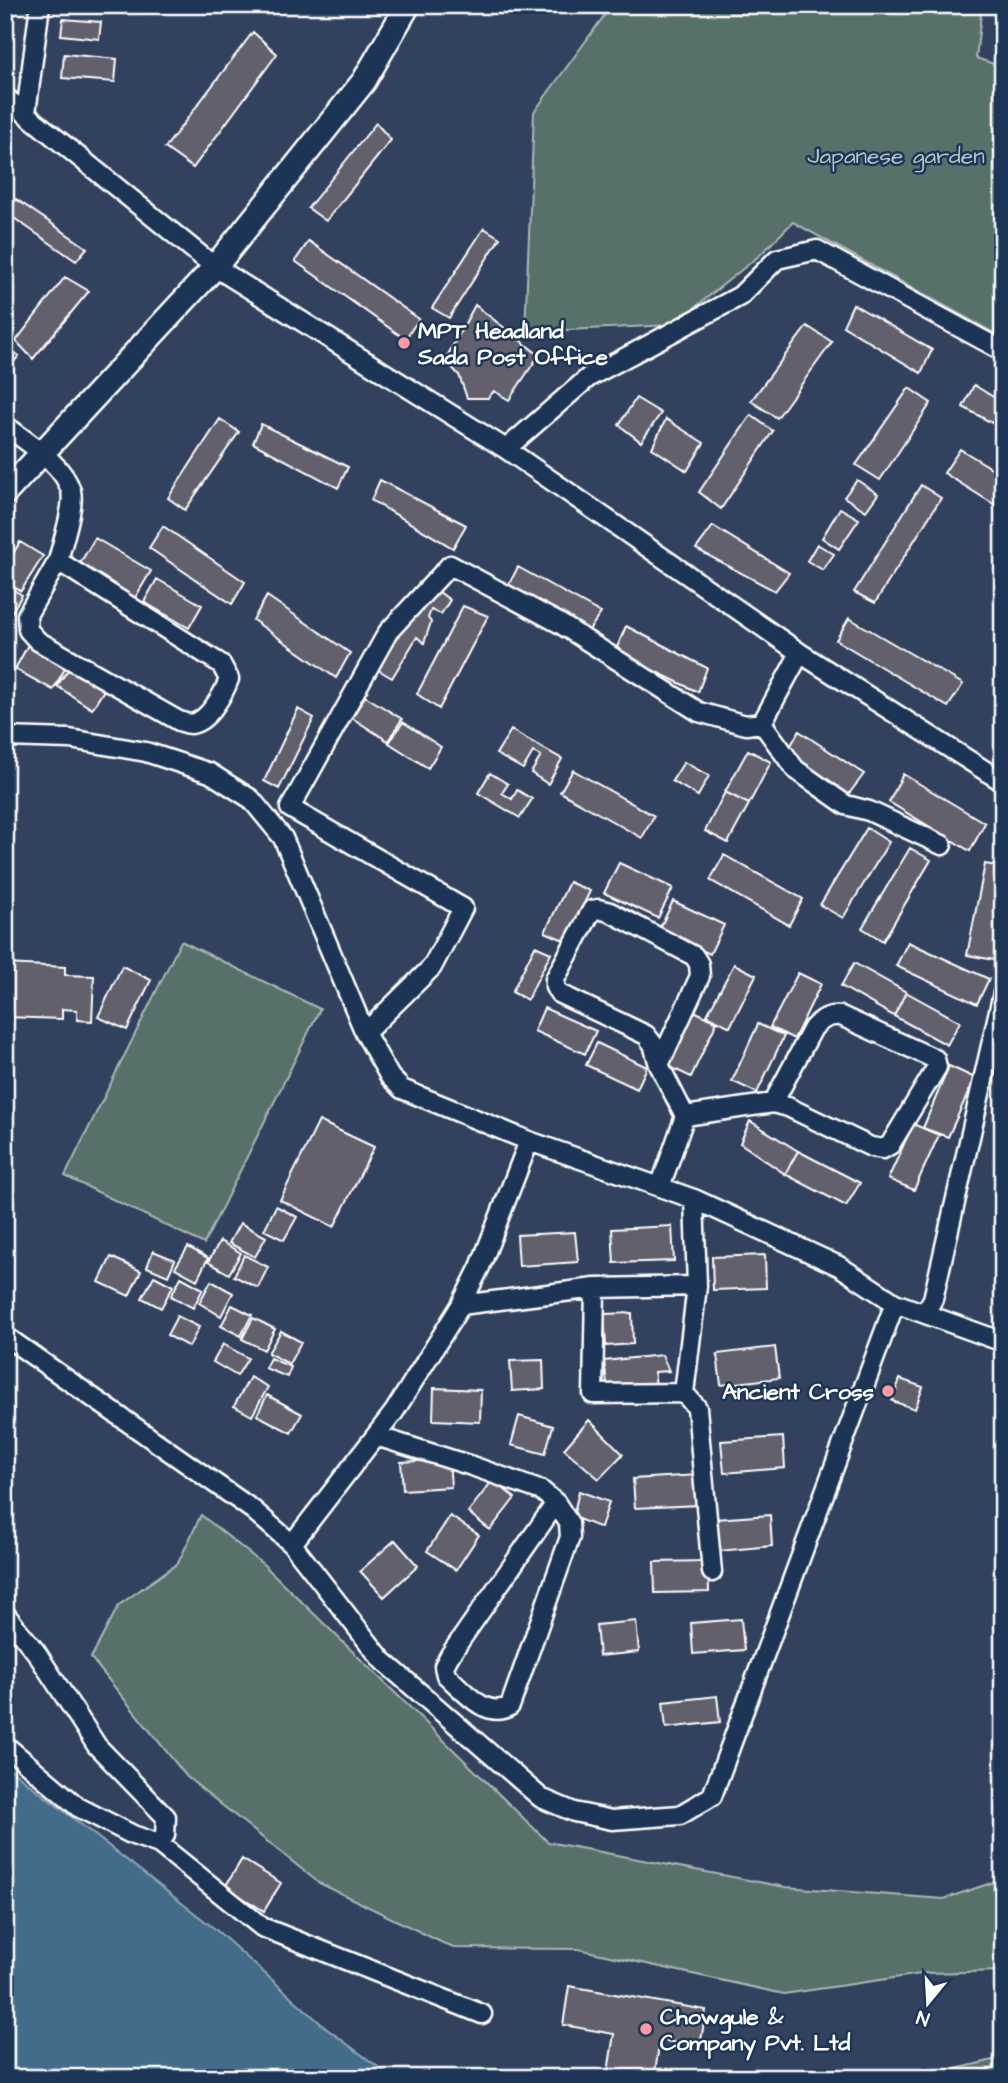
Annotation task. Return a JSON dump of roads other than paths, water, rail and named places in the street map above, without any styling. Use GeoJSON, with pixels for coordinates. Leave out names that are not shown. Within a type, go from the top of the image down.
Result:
{"type":"FeatureCollection","features":[{"type":"Feature","properties":{"kind":"street"},"geometry":{"type":"LineString","coordinates":[[26,113],[40,5]]}},
{"type":"Feature","properties":{"kind":"street"},"geometry":{"type":"LineString","coordinates":[[5,493],[215,267],[365,81],[408,5]]}},
{"type":"Feature","properties":{"kind":"street"},"geometry":{"type":"LineString","coordinates":[[5,97],[215,267],[506,449],[800,653],[1003,782]]}},
{"type":"Feature","properties":{"kind":"street"},"geometry":{"type":"LineString","coordinates":[[506,449],[589,377],[740,296],[778,258],[817,250],[1003,351]]}},
{"type":"Feature","properties":{"kind":"street"},"geometry":{"type":"LineString","coordinates":[[5,425],[60,472],[71,490],[71,503],[58,561],[27,615],[28,630],[38,641],[179,721],[192,724],[204,718],[225,690],[229,679],[221,664],[58,561]]}},
{"type":"Feature","properties":{"kind":"street"},"geometry":{"type":"LineString","coordinates":[[365,1033],[432,967],[463,908],[290,808],[388,632],[450,565],[559,623],[699,712],[746,725],[762,723]]}},
{"type":"Feature","properties":{"kind":"street"},"geometry":{"type":"LineString","coordinates":[[762,723],[800,653]]}},
{"type":"Feature","properties":{"kind":"street"},"geometry":{"type":"LineString","coordinates":[[762,723],[795,769],[846,806],[869,811],[942,845]]}},
{"type":"Feature","properties":{"kind":"street"},"geometry":{"type":"LineString","coordinates":[[5,737],[70,739],[146,752],[210,773],[251,799],[283,838],[365,1033],[390,1076],[402,1089],[529,1140],[694,1199],[839,1266],[895,1303],[944,1323],[1003,1342]]}},
{"type":"Feature","properties":{"kind":"street"},"geometry":{"type":"LineString","coordinates":[[659,1065],[701,976],[699,964],[694,956],[610,912],[598,909],[592,911],[555,979],[555,987],[560,994],[646,1035],[653,1044],[659,1065],[685,1116],[660,1187]]}},
{"type":"Feature","properties":{"kind":"street"},"geometry":{"type":"LineString","coordinates":[[925,1313],[933,1299],[1003,993]]}},
{"type":"Feature","properties":{"kind":"street"},"geometry":{"type":"LineString","coordinates":[[685,1116],[774,1103],[788,1107],[871,1147],[883,1149],[890,1145],[937,1067],[935,1059],[841,1016],[832,1016],[821,1020],[813,1028],[774,1103]]}},
{"type":"Feature","properties":{"kind":"street"},"geometry":{"type":"LineString","coordinates":[[292,1544],[394,1412],[461,1306],[480,1267],[529,1140]]}},
{"type":"Feature","properties":{"kind":"street"},"geometry":{"type":"LineString","coordinates":[[694,1199],[696,1286],[684,1393],[697,1408],[712,1572]]}},
{"type":"Feature","properties":{"kind":"street"},"geometry":{"type":"LineString","coordinates":[[461,1306],[595,1288],[696,1286]]}},
{"type":"Feature","properties":{"kind":"street"},"geometry":{"type":"LineString","coordinates":[[595,1288],[593,1394],[684,1393]]}},
{"type":"Feature","properties":{"kind":"street"},"geometry":{"type":"LineString","coordinates":[[5,1336],[253,1510],[292,1544],[382,1660],[541,1798],[573,1812],[612,1820],[680,1815],[712,1796],[895,1303]]}},
{"type":"Feature","properties":{"kind":"street"},"geometry":{"type":"LineString","coordinates":[[376,1436],[525,1484],[556,1503],[569,1523],[570,1537],[510,1706],[501,1711],[487,1710],[446,1675],[444,1666],[556,1503]]}},
{"type":"Feature","properties":{"kind":"street"},"geometry":{"type":"LineString","coordinates":[[5,1614],[36,1652],[97,1746],[166,1817],[166,1835],[159,1844]]}},
{"type":"Feature","properties":{"kind":"street"},"geometry":{"type":"LineString","coordinates":[[5,1745],[78,1807],[133,1835],[159,1844],[262,1927],[482,2014]]}},
{"type":"Feature","properties":{"kind":"water"},"geometry":{"type":"Polygon","coordinates":[[[5,1765],[215,1929],[327,2029],[393,2078],[5,2078],[5,1765]]]}},
{"type":"Feature","properties":{"kind":"place","name":"MPT Headland Sada Post Office"},"geometry":{"type":"Point","coordinates":[404,343]}},
{"type":"Feature","properties":{"kind":"place","name":"Ancient Cross"},"geometry":{"type":"Point","coordinates":[888,1391]}},
{"type":"Feature","properties":{"kind":"place","name":"Chowgule & Company Pvt. Ltd"},"geometry":{"type":"Point","coordinates":[646,2029]}},
{"type":"Feature","properties":{"kind":"park label","name":"Japanese garden"},"geometry":{"type":"Point","coordinates":[896,155]}}]}
